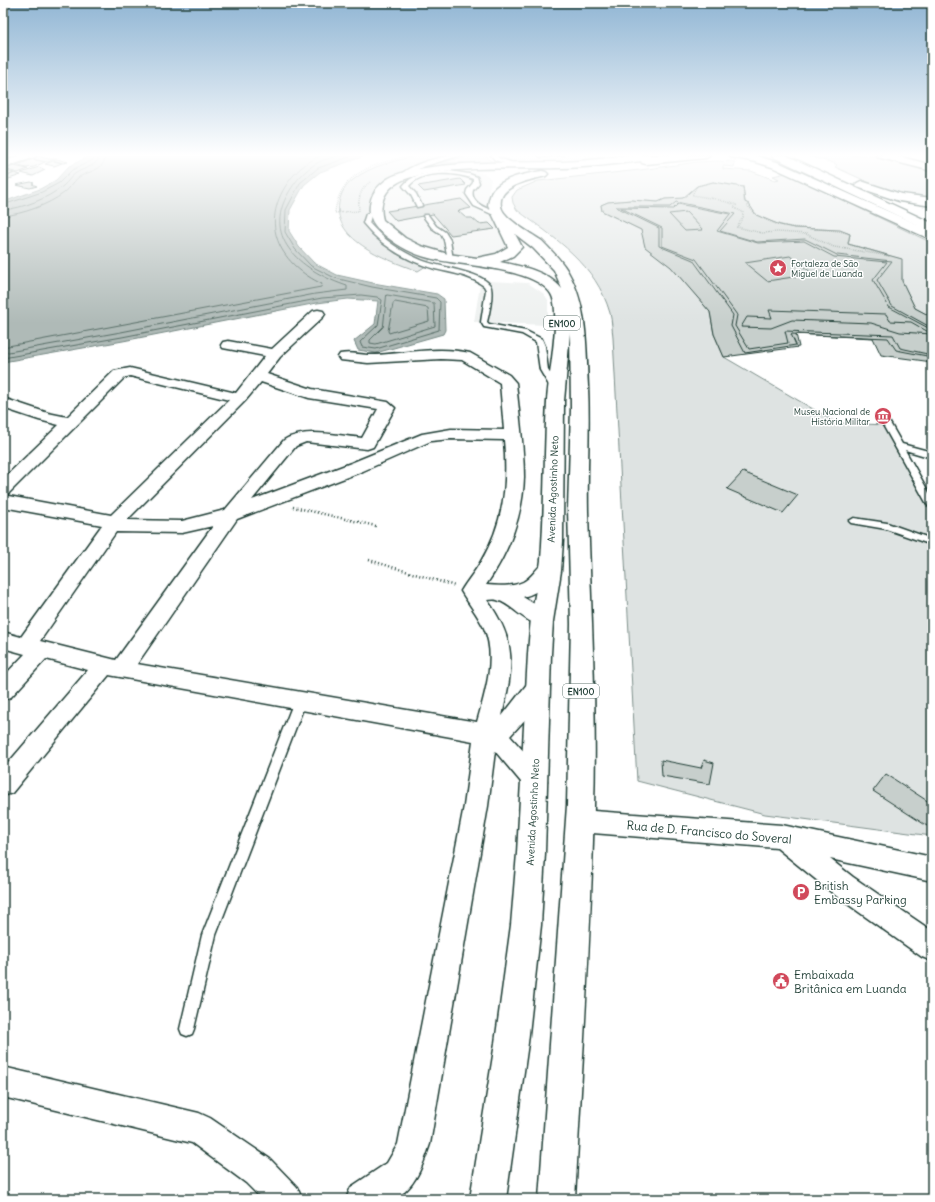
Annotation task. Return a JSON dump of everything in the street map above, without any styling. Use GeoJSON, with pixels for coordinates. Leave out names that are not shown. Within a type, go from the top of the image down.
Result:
{"type":"FeatureCollection","features":[{"type":"Feature","properties":{"kind":"main road","name":"Avenida Agostinho Neto"},"geometry":{"type":"LineString","coordinates":[[377,211],[377,221],[389,233],[412,248],[452,260],[496,265],[518,270],[534,276],[558,292],[561,302],[562,316],[556,391],[551,566],[542,618],[535,781],[528,888],[504,1099],[488,1199]]}},
{"type":"Feature","properties":{"kind":"main road"},"geometry":{"type":"LineString","coordinates":[[452,260],[493,260],[511,252],[515,247],[513,239],[503,227],[496,211]]}},
{"type":"Feature","properties":{"kind":"main road","name":"EN100"},"geometry":{"type":"LineString","coordinates":[[497,211],[538,245],[560,269],[573,297],[577,320],[580,408],[578,509],[582,624],[580,821],[557,1199]]}},
{"type":"Feature","properties":{"kind":"main road"},"geometry":{"type":"LineString","coordinates":[[877,211],[932,236]]}},
{"type":"Feature","properties":{"kind":"main road"},"geometry":{"type":"LineString","coordinates":[[899,211],[932,228]]}},
{"type":"Feature","properties":{"kind":"main road"},"geometry":{"type":"LineString","coordinates":[[919,211],[932,217]]}},
{"type":"Feature","properties":{"kind":"street"},"geometry":{"type":"LineString","coordinates":[[3,691],[34,647],[113,524],[240,398],[275,354],[318,314]]}},
{"type":"Feature","properties":{"kind":"street"},"geometry":{"type":"LineString","coordinates":[[228,345],[275,354]]}},
{"type":"Feature","properties":{"kind":"street"},"geometry":{"type":"LineString","coordinates":[[345,357],[368,359],[441,355],[465,356],[504,378],[508,383],[515,477],[512,504],[508,523],[489,565],[471,591]]}},
{"type":"Feature","properties":{"kind":"street"},"geometry":{"type":"LineString","coordinates":[[3,489],[119,374],[130,372],[240,398]]}},
{"type":"Feature","properties":{"kind":"street"},"geometry":{"type":"LineString","coordinates":[[257,376],[309,393],[382,405],[387,408],[367,444]]}},
{"type":"Feature","properties":{"kind":"street"},"geometry":{"type":"LineString","coordinates":[[3,403],[45,417],[70,422]]}},
{"type":"Feature","properties":{"kind":"street"},"geometry":{"type":"LineString","coordinates":[[3,501],[113,524],[182,527],[219,518],[383,456],[428,437],[451,434],[512,435]]}},
{"type":"Feature","properties":{"kind":"street"},"geometry":{"type":"LineString","coordinates":[[3,786],[112,668],[232,513],[290,443],[297,439],[306,438],[367,444],[383,456]]}},
{"type":"Feature","properties":{"kind":"street"},"geometry":{"type":"LineString","coordinates":[[471,591],[501,593],[526,589],[538,581],[551,566]]}},
{"type":"Feature","properties":{"kind":"street"},"geometry":{"type":"LineString","coordinates":[[363,1199],[399,1175],[414,1144],[476,806],[491,734],[500,651],[492,622],[471,591]]}},
{"type":"Feature","properties":{"kind":"street"},"geometry":{"type":"LineString","coordinates":[[501,593],[542,618]]}},
{"type":"Feature","properties":{"kind":"street"},"geometry":{"type":"LineString","coordinates":[[3,640],[112,668],[491,734],[508,726],[520,713],[539,686]]}},
{"type":"Feature","properties":{"kind":"street"},"geometry":{"type":"LineString","coordinates":[[491,734],[535,781]]}},
{"type":"Feature","properties":{"kind":"street","name":"Rua de D. Francisco do Soveral"},"geometry":{"type":"LineString","coordinates":[[580,821],[782,837],[932,869]]}},
{"type":"Feature","properties":{"kind":"street"},"geometry":{"type":"LineString","coordinates":[[782,837],[844,886],[932,947]]}},
{"type":"Feature","properties":{"kind":"street"},"geometry":{"type":"LineString","coordinates":[[3,1082],[199,1129],[258,1170],[285,1199]]}},
{"type":"Feature","properties":{"kind":"lane"},"geometry":{"type":"LineString","coordinates":[[375,211],[368,215],[366,223],[371,229],[397,249],[416,260],[472,276],[487,285],[488,290],[484,322],[486,326],[522,332],[539,341],[544,370],[556,391]]}},
{"type":"Feature","properties":{"kind":"lane"},"geometry":{"type":"LineString","coordinates":[[426,216],[434,227],[443,233],[447,240],[452,260]]}},
{"type":"Feature","properties":{"kind":"lane"},"geometry":{"type":"LineString","coordinates":[[887,425],[932,506]]}},
{"type":"Feature","properties":{"kind":"lane"},"geometry":{"type":"LineString","coordinates":[[899,446],[932,455]]}},
{"type":"Feature","properties":{"kind":"lane"},"geometry":{"type":"LineString","coordinates":[[854,521],[887,526],[932,542]]}},
{"type":"Feature","properties":{"kind":"lane"},"geometry":{"type":"LineString","coordinates":[[187,1029],[208,935],[300,701]]}},
{"type":"Feature","properties":{"kind":"path"},"geometry":{"type":"LineString","coordinates":[[335,211],[335,213],[358,211]]}},
{"type":"Feature","properties":{"kind":"path"},"geometry":{"type":"LineString","coordinates":[[741,211],[743,212],[743,217],[737,226],[762,233],[778,232],[806,234],[834,247],[890,256],[848,244],[850,234],[840,230],[794,228],[780,225],[756,215],[754,211]]}},
{"type":"Feature","properties":{"kind":"path"},"geometry":{"type":"LineString","coordinates":[[272,498],[299,510],[376,526]]}},
{"type":"Feature","properties":{"kind":"path"},"geometry":{"type":"LineString","coordinates":[[369,560],[471,591]]}},
{"type":"Feature","properties":{"kind":"shaded area"},"geometry":{"type":"Polygon","coordinates":[[[339,211],[379,211],[377,221],[432,255],[426,266],[418,271],[393,262],[365,248],[354,239],[344,228],[339,216],[339,211]]]}},
{"type":"Feature","properties":{"kind":"shaded area"},"geometry":{"type":"Polygon","coordinates":[[[378,211],[497,211],[515,247],[501,257],[452,260],[389,233],[378,211]]]}},
{"type":"Feature","properties":{"kind":"shaded area"},"geometry":{"type":"Polygon","coordinates":[[[519,211],[602,211],[641,230],[710,312],[714,334],[724,357],[837,423],[887,425],[932,506],[932,836],[765,814],[637,781],[611,316],[604,296],[595,280],[573,254],[546,231],[519,211]]]}},
{"type":"Feature","properties":{"kind":"shaded area"},"geometry":{"type":"Polygon","coordinates":[[[754,211],[865,211],[932,243],[932,317],[915,308],[902,281],[901,259],[848,244],[850,234],[829,230],[794,228],[780,225],[756,214],[754,211]]]}},
{"type":"Feature","properties":{"kind":"shaded area"},"geometry":{"type":"Polygon","coordinates":[[[488,281],[528,283],[544,294],[548,300],[548,325],[474,322],[480,285],[488,281]]]}},
{"type":"Feature","properties":{"kind":"water"},"geometry":{"type":"Polygon","coordinates":[[[3,211],[290,211],[289,231],[299,247],[314,263],[337,275],[437,294],[444,299],[445,330],[443,334],[376,353],[358,350],[354,341],[375,324],[378,301],[348,299],[317,303],[123,341],[3,362],[3,211]]]}},
{"type":"Feature","properties":{"kind":"building"},"geometry":{"type":"Polygon","coordinates":[[[387,211],[458,211],[466,218],[472,218],[479,224],[489,223],[495,229],[451,235],[433,214],[396,221],[387,211]]]}},
{"type":"Feature","properties":{"kind":"building"},"geometry":{"type":"Polygon","coordinates":[[[602,211],[754,211],[756,215],[780,225],[794,228],[840,230],[850,234],[848,244],[902,259],[902,281],[915,308],[932,317],[932,362],[881,355],[873,338],[796,334],[799,347],[724,357],[714,334],[710,312],[671,267],[645,247],[641,230],[602,211]]]}},
{"type":"Feature","properties":{"kind":"building"},"geometry":{"type":"Polygon","coordinates":[[[624,211],[627,211],[662,228],[662,246],[696,259],[737,315],[735,326],[749,349],[788,343],[785,331],[893,335],[900,348],[932,355],[932,357],[896,350],[888,338],[791,334],[796,345],[745,353],[731,326],[733,315],[693,260],[659,246],[659,228],[624,211]]]}},
{"type":"Feature","properties":{"kind":"building"},"geometry":{"type":"Polygon","coordinates":[[[715,211],[735,214],[720,231],[757,242],[805,239],[837,255],[892,261],[877,280],[892,306],[932,328],[932,330],[889,307],[873,280],[887,262],[834,257],[804,241],[758,243],[717,231],[730,214],[715,211]]]}},
{"type":"Feature","properties":{"kind":"building"},"geometry":{"type":"Polygon","coordinates":[[[686,212],[703,230],[685,231],[669,214],[686,212]]]}},
{"type":"Feature","properties":{"kind":"building"},"geometry":{"type":"Polygon","coordinates":[[[790,256],[813,274],[767,281],[745,263],[790,256]]]}},
{"type":"Feature","properties":{"kind":"building"},"geometry":{"type":"Polygon","coordinates":[[[769,310],[886,314],[890,321],[911,322],[932,334],[900,332],[871,323],[792,320],[771,328],[741,327],[747,317],[772,318],[769,310]]]}},
{"type":"Feature","properties":{"kind":"building"},"geometry":{"type":"Polygon","coordinates":[[[743,472],[798,495],[783,513],[727,489],[743,472]]]}},
{"type":"Feature","properties":{"kind":"building"},"geometry":{"type":"Polygon","coordinates":[[[661,760],[701,768],[704,760],[714,763],[710,784],[662,776],[661,760]]]}},
{"type":"Feature","properties":{"kind":"building"},"geometry":{"type":"Polygon","coordinates":[[[886,774],[932,804],[932,819],[927,826],[873,791],[886,774]]]}},
{"type":"Feature","properties":{"kind":"place","name":"Fortaleza de São Miguel de Luanda"},"geometry":{"type":"Point","coordinates":[778,268]}},
{"type":"Feature","properties":{"kind":"place","name":"Museu Nacional de História Militar"},"geometry":{"type":"Point","coordinates":[883,416]}},
{"type":"Feature","properties":{"kind":"place","name":"British Embassy Parking"},"geometry":{"type":"Point","coordinates":[801,892]}},
{"type":"Feature","properties":{"kind":"place","name":"Embaixada Britânica em Luanda"},"geometry":{"type":"Point","coordinates":[781,981]}}]}
